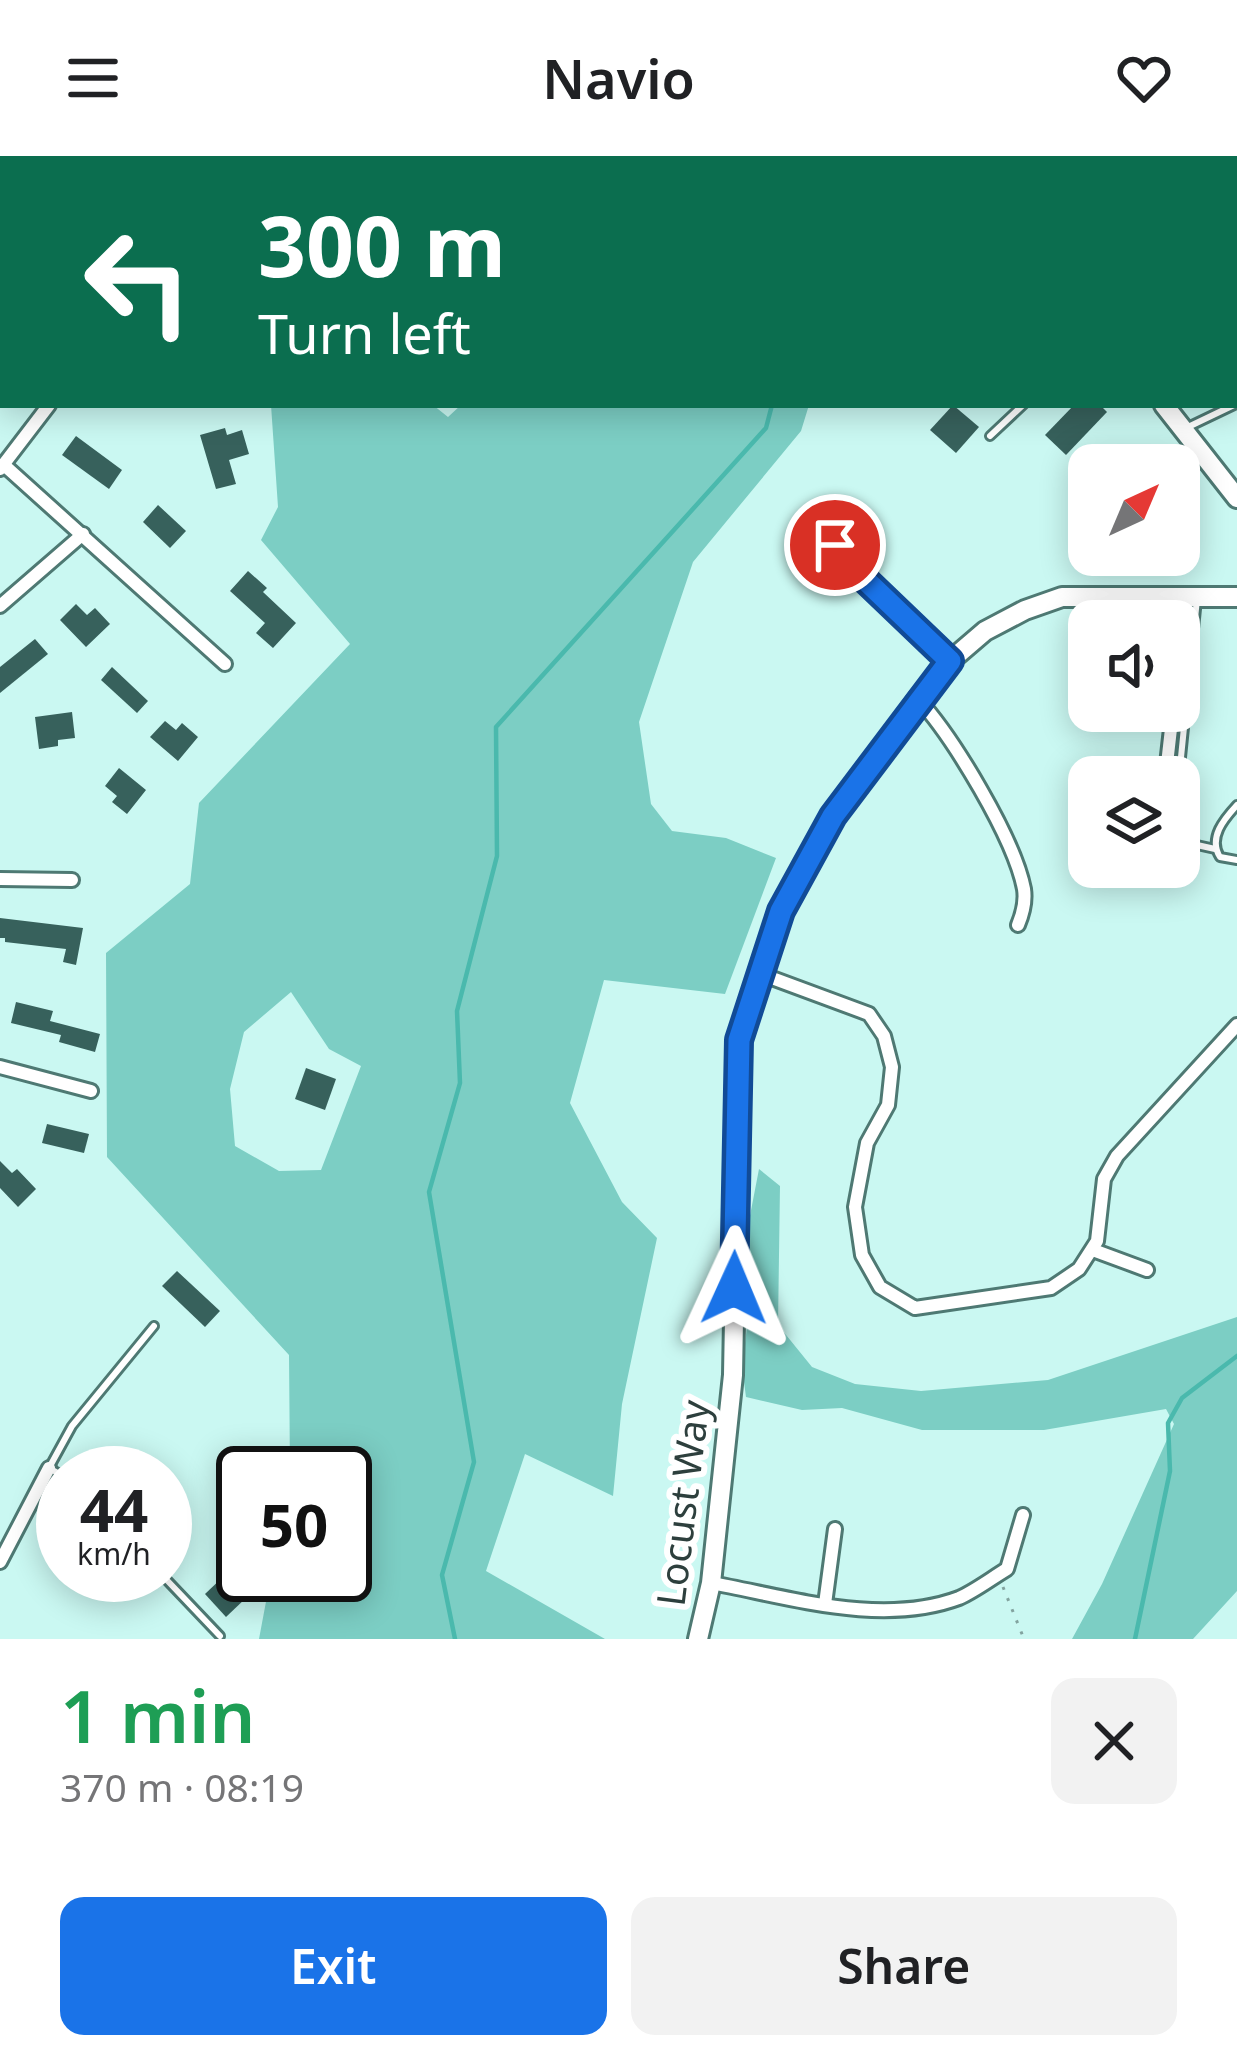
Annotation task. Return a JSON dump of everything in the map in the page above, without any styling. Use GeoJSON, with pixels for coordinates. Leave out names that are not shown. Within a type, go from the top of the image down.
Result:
{"type":"FeatureCollection","features":[{"type":"Feature","properties":{"kind":"main road"},"geometry":{"type":"LineString","coordinates":[[1166,408],[1237,498]]}},
{"type":"Feature","properties":{"kind":"main road","name":"Locust Way"},"geometry":{"type":"LineString","coordinates":[[698,1639],[711,1583],[733,1375],[739,1040],[781,911],[833,816],[918,699],[950,661],[1003,620],[1062,597],[1237,597]]}},
{"type":"Feature","properties":{"kind":"street"},"geometry":{"type":"LineString","coordinates":[[47,408],[2,467],[83,533],[225,664]]}},
{"type":"Feature","properties":{"kind":"street"},"geometry":{"type":"LineString","coordinates":[[0,606],[83,533]]}},
{"type":"Feature","properties":{"kind":"street"},"geometry":{"type":"LineString","coordinates":[[918,699],[1009,847],[1024,890],[1018,926]]}},
{"type":"Feature","properties":{"kind":"street"},"geometry":{"type":"LineString","coordinates":[[0,879],[72,880]]}},
{"type":"Feature","properties":{"kind":"street"},"geometry":{"type":"LineString","coordinates":[[761,974],[869,1014],[884,1036],[892,1067],[888,1105],[868,1143],[855,1207],[862,1256],[880,1287],[915,1308],[1051,1288],[1079,1269],[1093,1250],[1104,1179],[1117,1156],[1237,1025]]}},
{"type":"Feature","properties":{"kind":"street"},"geometry":{"type":"LineString","coordinates":[[0,1067],[91,1091]]}},
{"type":"Feature","properties":{"kind":"street"},"geometry":{"type":"LineString","coordinates":[[1093,1250],[1147,1270]]}},
{"type":"Feature","properties":{"kind":"street"},"geometry":{"type":"LineString","coordinates":[[0,1562],[36,1493]]}},
{"type":"Feature","properties":{"kind":"street"},"geometry":{"type":"LineString","coordinates":[[711,1583],[825,1604],[902,1611],[961,1597],[1007,1569],[1023,1515]]}},
{"type":"Feature","properties":{"kind":"street"},"geometry":{"type":"LineString","coordinates":[[825,1604],[835,1529]]}},
{"type":"Feature","properties":{"kind":"lane"},"geometry":{"type":"LineString","coordinates":[[990,436],[1020,408]]}},
{"type":"Feature","properties":{"kind":"lane"},"geometry":{"type":"LineString","coordinates":[[1183,430],[1228,408]]}},
{"type":"Feature","properties":{"kind":"lane"},"geometry":{"type":"LineString","coordinates":[[814,520],[856,571],[950,661]]}},
{"type":"Feature","properties":{"kind":"lane"},"geometry":{"type":"LineString","coordinates":[[1189,600],[1190,596]]}},
{"type":"Feature","properties":{"kind":"lane"},"geometry":{"type":"LineString","coordinates":[[1174,756],[1190,596]]}},
{"type":"Feature","properties":{"kind":"lane"},"geometry":{"type":"LineString","coordinates":[[1237,805],[1215,838],[1220,857],[1237,860]]}},
{"type":"Feature","properties":{"kind":"lane"},"geometry":{"type":"LineString","coordinates":[[1200,846],[1215,849]]}},
{"type":"Feature","properties":{"kind":"lane"},"geometry":{"type":"LineString","coordinates":[[61,1446],[154,1326]]}},
{"type":"Feature","properties":{"kind":"lane"},"geometry":{"type":"LineString","coordinates":[[188,1602],[220,1636]]}},
{"type":"Feature","properties":{"kind":"path"},"geometry":{"type":"LineString","coordinates":[[998,1575],[1024,1639]]}},
{"type":"Feature","properties":{"kind":"green space"},"geometry":{"type":"Polygon","coordinates":[[[271,408],[437,408],[448,417],[458,408],[808,408],[801,431],[693,562],[639,722],[651,804],[672,831],[726,838],[776,858],[725,994],[604,980],[570,1103],[622,1202],[657,1238],[622,1404],[613,1496],[525,1454],[486,1571],[605,1639],[259,1639],[266,1602],[372,1602],[372,1446],[290,1446],[289,1355],[107,1157],[106,953],[190,884],[199,803],[350,644],[261,540],[278,507],[271,408]],[[291,992],[244,1032],[230,1089],[235,1146],[279,1171],[321,1170],[361,1066],[329,1049],[291,992]]]}},
{"type":"Feature","properties":{"kind":"green space"},"geometry":{"type":"Polygon","coordinates":[[[759,1169],[780,1186],[778,1325],[812,1367],[855,1384],[921,1391],[1048,1380],[1237,1317],[1237,1591],[1193,1639],[1072,1639],[1174,1424],[1166,1409],[1044,1430],[922,1430],[842,1408],[802,1410],[746,1397],[742,1367],[749,1311],[748,1226],[759,1169]]]}},
{"type":"Feature","properties":{"kind":"building"},"geometry":{"type":"Polygon","coordinates":[[[950,408],[979,427],[956,453],[930,430],[950,408]]]}},
{"type":"Feature","properties":{"kind":"building"},"geometry":{"type":"Polygon","coordinates":[[[1071,408],[1103,408],[1107,412],[1076,444],[1068,444],[1066,455],[1045,435],[1071,408]]]}},
{"type":"Feature","properties":{"kind":"building"},"geometry":{"type":"Polygon","coordinates":[[[225,428],[227,435],[242,430],[249,454],[229,460],[236,484],[216,489],[200,435],[225,428]]]}},
{"type":"Feature","properties":{"kind":"building"},"geometry":{"type":"Polygon","coordinates":[[[76,436],[122,470],[109,489],[62,455],[76,436]]]}},
{"type":"Feature","properties":{"kind":"building"},"geometry":{"type":"Polygon","coordinates":[[[158,505],[186,531],[170,548],[143,522],[158,505]]]}},
{"type":"Feature","properties":{"kind":"building"},"geometry":{"type":"Polygon","coordinates":[[[248,571],[296,623],[273,648],[256,633],[265,623],[230,591],[248,571]]]}},
{"type":"Feature","properties":{"kind":"building"},"geometry":{"type":"Polygon","coordinates":[[[76,604],[87,615],[95,608],[110,624],[86,647],[60,620],[76,604]]]}},
{"type":"Feature","properties":{"kind":"building"},"geometry":{"type":"Polygon","coordinates":[[[35,639],[48,654],[0,693],[0,667],[35,639]]]}},
{"type":"Feature","properties":{"kind":"building"},"geometry":{"type":"Polygon","coordinates":[[[112,667],[148,701],[137,713],[101,680],[112,667]]]}},
{"type":"Feature","properties":{"kind":"building"},"geometry":{"type":"Polygon","coordinates":[[[72,712],[75,738],[39,749],[35,717],[72,712]]]}},
{"type":"Feature","properties":{"kind":"building"},"geometry":{"type":"Polygon","coordinates":[[[165,721],[176,730],[182,723],[198,737],[178,761],[150,737],[165,721]]]}},
{"type":"Feature","properties":{"kind":"building"},"geometry":{"type":"Polygon","coordinates":[[[119,768],[146,790],[127,814],[112,802],[117,796],[105,786],[119,768]]]}},
{"type":"Feature","properties":{"kind":"building"},"geometry":{"type":"Polygon","coordinates":[[[0,918],[83,928],[76,965],[63,962],[66,949],[5,942],[0,938],[0,918]]]}},
{"type":"Feature","properties":{"kind":"building"},"geometry":{"type":"Polygon","coordinates":[[[16,1002],[53,1011],[50,1021],[100,1034],[95,1052],[59,1042],[61,1035],[11,1023],[16,1002]]]}},
{"type":"Feature","properties":{"kind":"building"},"geometry":{"type":"Polygon","coordinates":[[[306,1068],[336,1079],[325,1110],[295,1099],[306,1068]]]}},
{"type":"Feature","properties":{"kind":"building"},"geometry":{"type":"Polygon","coordinates":[[[47,1124],[89,1134],[84,1153],[42,1143],[47,1124]]]}},
{"type":"Feature","properties":{"kind":"building"},"geometry":{"type":"Polygon","coordinates":[[[0,1161],[12,1173],[17,1169],[36,1189],[18,1207],[0,1188],[0,1161]]]}},
{"type":"Feature","properties":{"kind":"building"},"geometry":{"type":"Polygon","coordinates":[[[177,1271],[220,1311],[205,1327],[162,1286],[177,1271]]]}},
{"type":"Feature","properties":{"kind":"building"},"geometry":{"type":"Polygon","coordinates":[[[216,1584],[216,1602],[242,1602],[226,1617],[205,1594],[216,1584]]]}},
{"type":"Feature","properties":{"kind":"waterway"},"geometry":{"type":"LineString","coordinates":[[455,1639],[442,1575],[474,1462],[429,1192],[460,1083],[457,1011],[497,856],[496,727],[766,428],[771,408]]}},
{"type":"Feature","properties":{"kind":"waterway"},"geometry":{"type":"LineString","coordinates":[[1135,1639],[1170,1471],[1168,1423],[1182,1398],[1237,1356]]}},
{"type":"Feature","properties":{"kind":"route"},"geometry":{"type":"LineString","coordinates":[[734,1288],[739,1040],[781,911],[833,816],[950,661],[835,545]]}}]}
